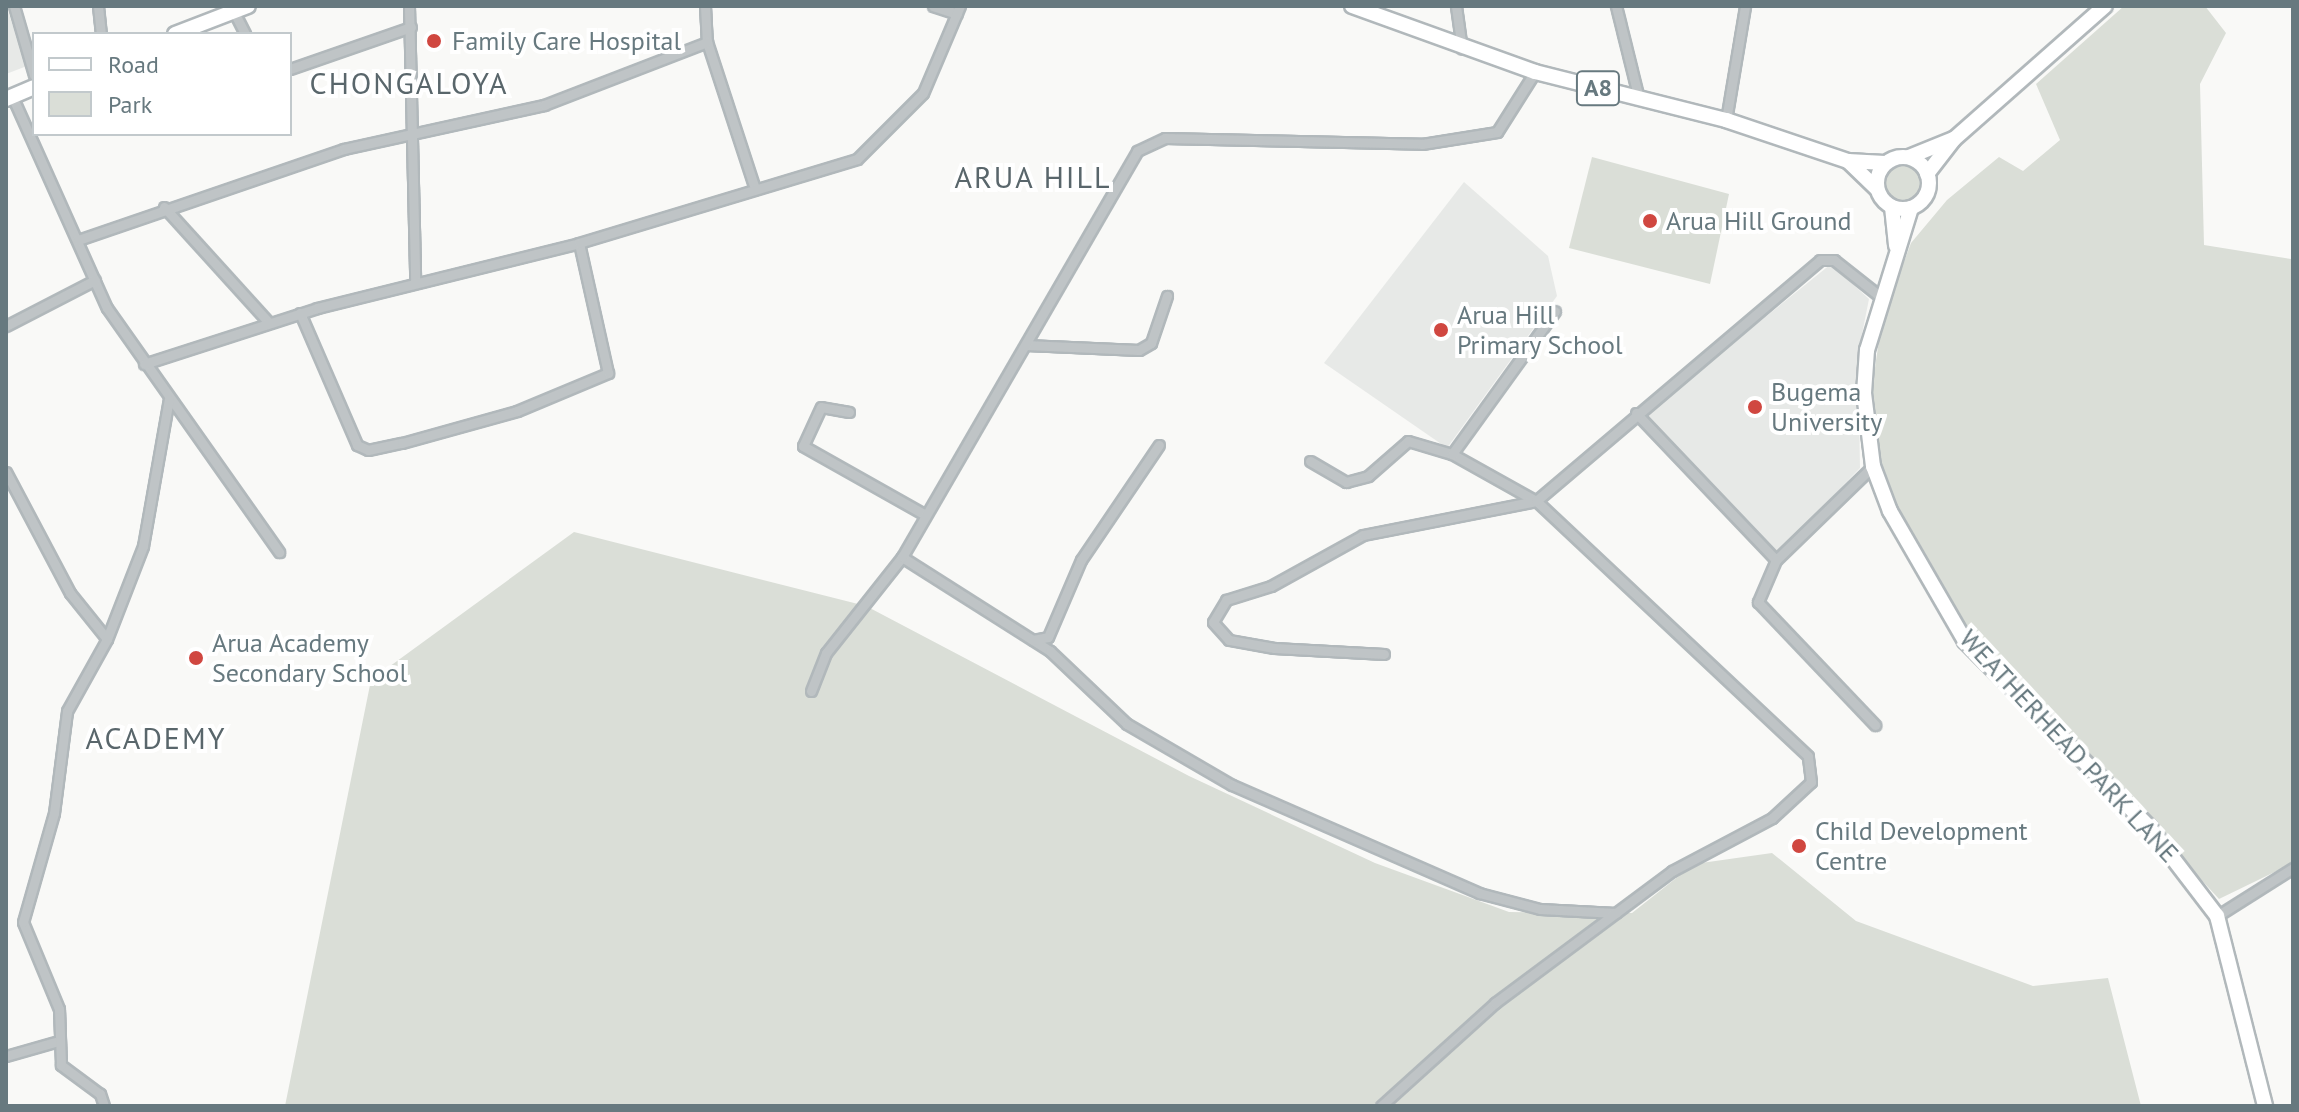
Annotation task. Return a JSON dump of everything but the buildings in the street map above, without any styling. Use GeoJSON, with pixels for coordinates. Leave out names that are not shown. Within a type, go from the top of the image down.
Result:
{"type":"FeatureCollection","features":[{"type":"Feature","properties":{"kind":"main road","name":"A8"},"geometry":{"type":"LineString","coordinates":[[1352,6],[1462,49],[1535,72],[1726,120],[1848,161],[1885,163],[1954,139],[2105,6]]}},
{"type":"Feature","properties":{"kind":"main road"},"geometry":{"type":"LineString","coordinates":[[180,32],[241,9]]}},
{"type":"Feature","properties":{"kind":"main road"},"geometry":{"type":"LineString","coordinates":[[9,98],[32,88]]}},
{"type":"Feature","properties":{"kind":"main road"},"geometry":{"type":"LineString","coordinates":[[1848,161],[1892,207],[1911,208],[1925,197],[1927,174],[1954,139]]}},
{"type":"Feature","properties":{"kind":"main road"},"geometry":{"type":"LineString","coordinates":[[1909,157],[1927,174]]}},
{"type":"Feature","properties":{"kind":"main road"},"geometry":{"type":"LineString","coordinates":[[1877,189],[1885,163]]}},
{"type":"Feature","properties":{"kind":"main road","name":"WEATHERHEAD PARK LANE"},"geometry":{"type":"LineString","coordinates":[[1892,207],[1896,251]]}},
{"type":"Feature","properties":{"kind":"main road","name":"WEATHERHEAD PARK LANE"},"geometry":{"type":"LineString","coordinates":[[1911,208],[1882,298],[1864,393],[1873,466],[1907,546],[1965,641],[2149,827],[2217,916],[2265,1106]]}},
{"type":"Feature","properties":{"kind":"street"},"geometry":{"type":"LineString","coordinates":[[14,6],[32,68]]}},
{"type":"Feature","properties":{"kind":"street"},"geometry":{"type":"LineString","coordinates":[[98,6],[101,32]]}},
{"type":"Feature","properties":{"kind":"street"},"geometry":{"type":"LineString","coordinates":[[409,6],[415,280]]}},
{"type":"Feature","properties":{"kind":"street"},"geometry":{"type":"LineString","coordinates":[[705,6],[707,42],[755,189]]}},
{"type":"Feature","properties":{"kind":"street"},"geometry":{"type":"LineString","coordinates":[[144,364],[300,313],[415,280],[579,243],[857,159],[883,138],[923,93],[959,10],[933,6]]}},
{"type":"Feature","properties":{"kind":"street"},"geometry":{"type":"LineString","coordinates":[[1456,6],[1462,49]]}},
{"type":"Feature","properties":{"kind":"street"},"geometry":{"type":"LineString","coordinates":[[1616,6],[1639,99]]}},
{"type":"Feature","properties":{"kind":"street"},"geometry":{"type":"LineString","coordinates":[[1726,120],[1745,6]]}},
{"type":"Feature","properties":{"kind":"street"},"geometry":{"type":"LineString","coordinates":[[241,9],[245,32]]}},
{"type":"Feature","properties":{"kind":"street"},"geometry":{"type":"LineString","coordinates":[[292,68],[411,27]]}},
{"type":"Feature","properties":{"kind":"street"},"geometry":{"type":"LineString","coordinates":[[78,240],[164,207],[414,132],[544,105],[707,42]]}},
{"type":"Feature","properties":{"kind":"street"},"geometry":{"type":"LineString","coordinates":[[811,691],[826,653],[902,557],[922,513],[1146,143],[1422,144],[1497,132],[1535,72]]}},
{"type":"Feature","properties":{"kind":"street"},"geometry":{"type":"LineString","coordinates":[[9,98],[95,280],[144,364],[279,552]]}},
{"type":"Feature","properties":{"kind":"street"},"geometry":{"type":"LineString","coordinates":[[164,207],[269,323]]}},
{"type":"Feature","properties":{"kind":"street"},"geometry":{"type":"LineString","coordinates":[[300,313],[357,445],[402,443],[551,399],[608,373],[579,243]]}},
{"type":"Feature","properties":{"kind":"street"},"geometry":{"type":"LineString","coordinates":[[1384,654],[1274,648],[1229,640],[1213,622],[1226,600],[1271,586],[1363,535],[1536,501],[1820,260],[1834,260],[1882,298]]}},
{"type":"Feature","properties":{"kind":"street"},"geometry":{"type":"LineString","coordinates":[[6,326],[95,280]]}},
{"type":"Feature","properties":{"kind":"street"},"geometry":{"type":"LineString","coordinates":[[1026,345],[1139,350],[1151,343],[1167,296]]}},
{"type":"Feature","properties":{"kind":"street"},"geometry":{"type":"LineString","coordinates":[[1452,454],[1555,311]]}},
{"type":"Feature","properties":{"kind":"street"},"geometry":{"type":"LineString","coordinates":[[104,1106],[100,1094],[61,1065],[55,1042],[59,1009],[25,938],[25,903],[54,813],[67,711],[107,639],[150,521],[169,399]]}},
{"type":"Feature","properties":{"kind":"street"},"geometry":{"type":"LineString","coordinates":[[849,412],[821,407],[803,446],[922,513]]}},
{"type":"Feature","properties":{"kind":"street"},"geometry":{"type":"LineString","coordinates":[[1636,413],[1776,560]]}},
{"type":"Feature","properties":{"kind":"street"},"geometry":{"type":"LineString","coordinates":[[1310,461],[1346,482],[1368,476],[1408,441],[1452,454],[1536,501],[1808,756],[1813,771],[1802,797],[1782,811],[1691,858],[1495,1003],[1381,1106]]}},
{"type":"Feature","properties":{"kind":"street"},"geometry":{"type":"LineString","coordinates":[[1033,640],[1048,637],[1088,548],[1159,445]]}},
{"type":"Feature","properties":{"kind":"street"},"geometry":{"type":"LineString","coordinates":[[1873,466],[1776,560],[1759,587],[1764,616],[1875,725]]}},
{"type":"Feature","properties":{"kind":"street"},"geometry":{"type":"LineString","coordinates":[[6,472],[70,593],[107,639]]}},
{"type":"Feature","properties":{"kind":"street"},"geometry":{"type":"LineString","coordinates":[[902,557],[1033,640],[1159,747],[1290,812],[1515,904],[1618,913]]}},
{"type":"Feature","properties":{"kind":"street"},"geometry":{"type":"LineString","coordinates":[[2217,916],[2293,868]]}},
{"type":"Feature","properties":{"kind":"street"},"geometry":{"type":"LineString","coordinates":[[6,1056],[55,1042]]}},
{"type":"Feature","properties":{"kind":"shaded area"},"geometry":{"type":"Polygon","coordinates":[[[6,6],[27,66],[6,74],[6,6]]]}},
{"type":"Feature","properties":{"kind":"shaded area","name":"Arua Hill Primary School"},"geometry":{"type":"Polygon","coordinates":[[[1464,182],[1548,256],[1557,296],[1447,448],[1324,363],[1464,182]]]}},
{"type":"Feature","properties":{"kind":"shaded area","name":"Bugema University"},"geometry":{"type":"Polygon","coordinates":[[[1831,264],[1869,299],[1858,354],[1860,468],[1776,555],[1644,415],[1831,264]]]}},
{"type":"Feature","properties":{"kind":"green space"},"geometry":{"type":"Polygon","coordinates":[[[2124,6],[2205,6],[2226,33],[2200,84],[2204,245],[2291,259],[2293,863],[2219,899],[2093,762],[1983,661],[1908,542],[1881,474],[1870,400],[1882,321],[1911,243],[1947,200],[1999,157],[2023,171],[2060,140],[2036,84],[2124,6]]]}},
{"type":"Feature","properties":{"kind":"green space","name":"Arua Hill Ground"},"geometry":{"type":"Polygon","coordinates":[[[1592,157],[1729,194],[1710,284],[1569,248],[1592,157]]]}},
{"type":"Feature","properties":{"kind":"green space"},"geometry":{"type":"Polygon","coordinates":[[[1901,163],[1916,169],[1922,184],[1916,199],[1901,205],[1886,199],[1880,184],[1886,169],[1901,163]]]}},
{"type":"Feature","properties":{"kind":"green space"},"geometry":{"type":"Polygon","coordinates":[[[574,532],[866,606],[1189,776],[1375,863],[1509,912],[1632,913],[1694,864],[1772,853],[1856,921],[2033,986],[2108,978],[2141,1106],[285,1106],[371,680],[574,532]]]}},
{"type":"Feature","properties":{"kind":"place","name":"Family Care Hospital"},"geometry":{"type":"Point","coordinates":[434,41]}},
{"type":"Feature","properties":{"kind":"place","name":"Arua Hill Ground"},"geometry":{"type":"Point","coordinates":[1650,221]}},
{"type":"Feature","properties":{"kind":"place","name":"Arua Hill Primary School"},"geometry":{"type":"Point","coordinates":[1441,330]}},
{"type":"Feature","properties":{"kind":"place","name":"Bugema University"},"geometry":{"type":"Point","coordinates":[1755,407]}},
{"type":"Feature","properties":{"kind":"place","name":"Arua Academy Secondary School"},"geometry":{"type":"Point","coordinates":[196,658]}},
{"type":"Feature","properties":{"kind":"place","name":"Child Development Centre"},"geometry":{"type":"Point","coordinates":[1799,846]}},
{"type":"Feature","properties":{"kind":"district","name":"CHONGALOYA"},"geometry":{"type":"Point","coordinates":[409,83]}},
{"type":"Feature","properties":{"kind":"district","name":"ARUA HILL"},"geometry":{"type":"Point","coordinates":[1033,177]}},
{"type":"Feature","properties":{"kind":"district","name":"ACADEMY"},"geometry":{"type":"Point","coordinates":[156,738]}}]}
